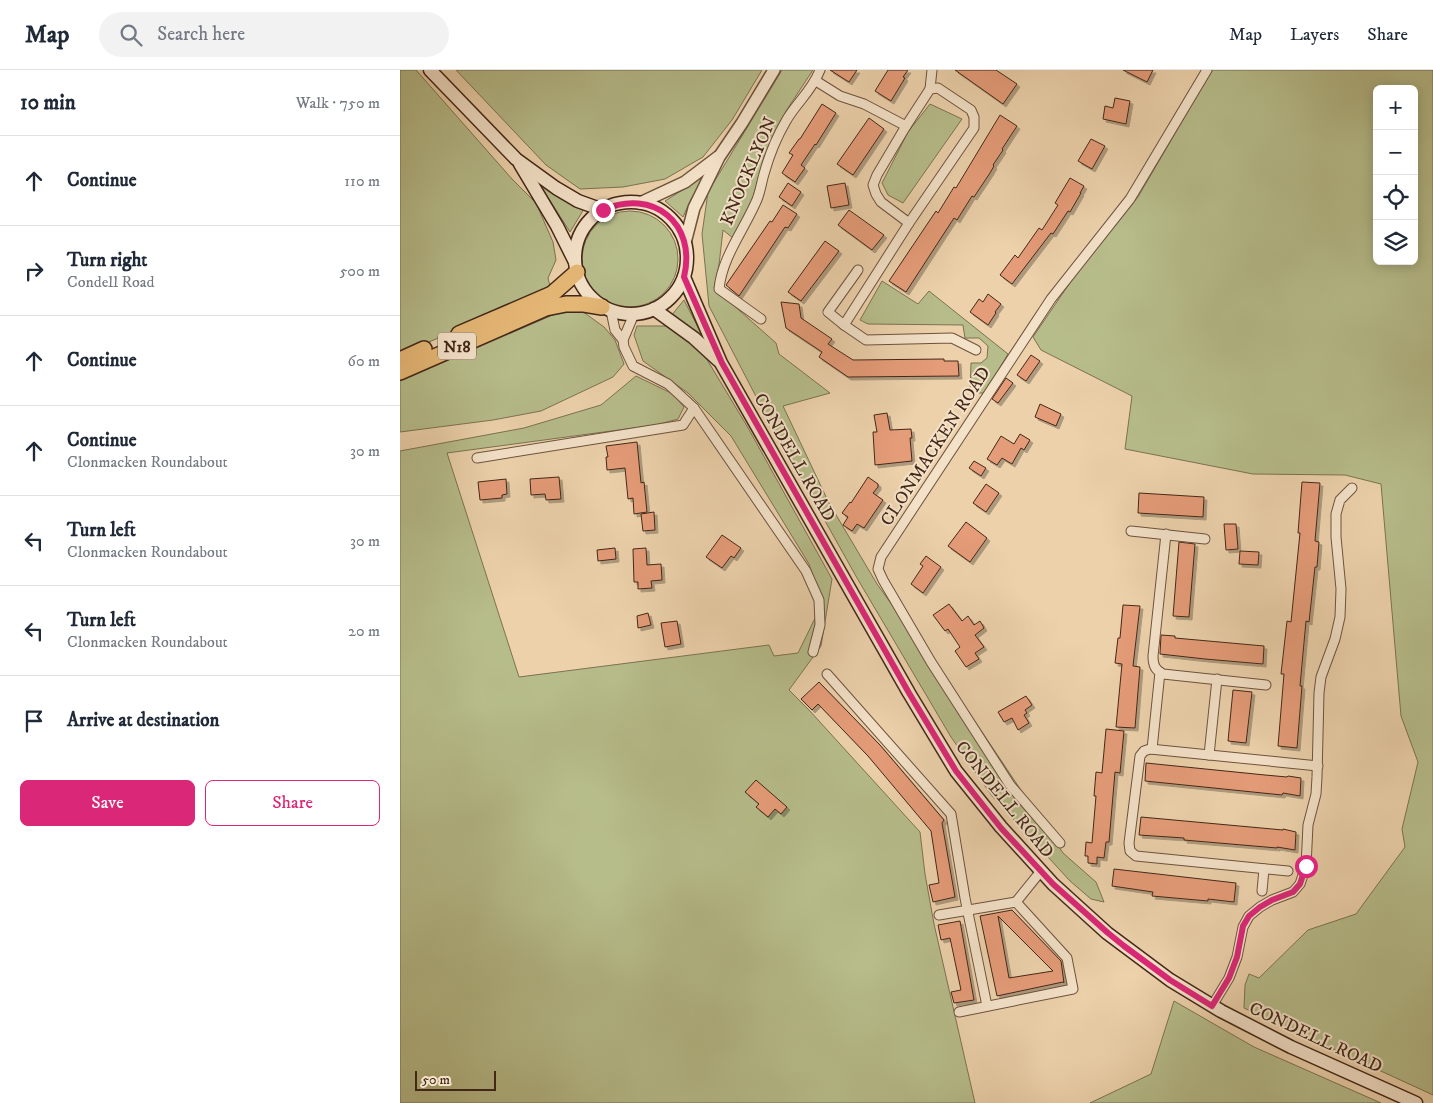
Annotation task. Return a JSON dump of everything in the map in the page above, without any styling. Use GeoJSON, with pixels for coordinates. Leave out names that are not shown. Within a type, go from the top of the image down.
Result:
{"type":"FeatureCollection","features":[{"type":"Feature","properties":{"kind":"highway","name":"N18"},"geometry":{"type":"LineString","coordinates":[[400,360],[552,294],[576,268]]}},
{"type":"Feature","properties":{"kind":"highway","name":"N18"},"geometry":{"type":"LineString","coordinates":[[400,372],[546,308],[566,304],[584,304],[606,309]]}},
{"type":"Feature","properties":{"kind":"main road"},"geometry":{"type":"LineString","coordinates":[[430,70],[516,159],[578,202],[603,210]]}},
{"type":"Feature","properties":{"kind":"main road"},"geometry":{"type":"LineString","coordinates":[[516,159],[558,226],[582,285],[590,296],[606,309],[622,314],[634,314],[654,309],[667,301],[677,290],[684,277],[687,266],[687,254],[680,232],[664,212],[653,206],[628,202],[615,204],[603,210],[584,227],[576,252],[576,268]]}},
{"type":"Feature","properties":{"kind":"main road"},"geometry":{"type":"LineString","coordinates":[[684,277],[722,363]]}},
{"type":"Feature","properties":{"kind":"main road"},"geometry":{"type":"LineString","coordinates":[[654,309],[694,338],[722,363]]}},
{"type":"Feature","properties":{"kind":"main road","name":"CONDELL ROAD"},"geometry":{"type":"LineString","coordinates":[[722,363],[909,693],[956,771],[1001,828],[1053,884],[1108,933],[1170,980],[1212,1006],[1291,1047],[1416,1103]]}},
{"type":"Feature","properties":{"kind":"street"},"geometry":{"type":"LineString","coordinates":[[685,243],[694,208],[719,157],[774,70]]}},
{"type":"Feature","properties":{"kind":"street","name":"KNOCKLYON"},"geometry":{"type":"LineString","coordinates":[[761,319],[719,288],[720,281],[737,237],[756,203],[772,149],[787,120],[816,81],[820,70]]}},
{"type":"Feature","properties":{"kind":"street"},"geometry":{"type":"LineString","coordinates":[[909,223],[882,202],[876,194],[873,185],[876,174],[930,89],[932,70]]}},
{"type":"Feature","properties":{"kind":"street","name":"CLONMACKEN ROAD"},"geometry":{"type":"LineString","coordinates":[[1060,843],[1010,785],[931,662],[878,569],[881,557],[1051,299],[1130,199],[1207,70]]}},
{"type":"Feature","properties":{"kind":"street"},"geometry":{"type":"LineString","coordinates":[[816,81],[840,96],[864,104],[906,126]]}},
{"type":"Feature","properties":{"kind":"street"},"geometry":{"type":"LineString","coordinates":[[844,325],[909,223],[974,128],[974,117],[971,110],[938,88],[930,89]]}},
{"type":"Feature","properties":{"kind":"street"},"geometry":{"type":"LineString","coordinates":[[640,203],[685,182],[719,157]]}},
{"type":"Feature","properties":{"kind":"street"},"geometry":{"type":"LineString","coordinates":[[858,270],[828,312],[866,340],[952,338],[976,350]]}},
{"type":"Feature","properties":{"kind":"street"},"geometry":{"type":"LineString","coordinates":[[606,309],[615,330],[623,340],[624,347],[633,366],[668,384],[694,408],[806,571],[819,600],[820,625],[813,652]]}},
{"type":"Feature","properties":{"kind":"street"},"geometry":{"type":"LineString","coordinates":[[623,340],[634,314]]}},
{"type":"Feature","properties":{"kind":"street"},"geometry":{"type":"LineString","coordinates":[[476,458],[683,425],[694,408]]}},
{"type":"Feature","properties":{"kind":"street"},"geometry":{"type":"LineString","coordinates":[[1212,1006],[1229,978],[1237,957],[1243,926],[1249,916],[1272,900],[1293,892],[1303,878],[1306,866],[1308,825],[1316,794],[1321,677],[1335,639],[1340,617],[1341,589],[1336,537],[1336,514],[1340,500],[1352,488]]}},
{"type":"Feature","properties":{"kind":"street"},"geometry":{"type":"LineString","coordinates":[[1131,531],[1205,539]]}},
{"type":"Feature","properties":{"kind":"street"},"geometry":{"type":"LineString","coordinates":[[1166,534],[1153,656],[1156,670],[1164,674],[1266,685]]}},
{"type":"Feature","properties":{"kind":"street"},"geometry":{"type":"LineString","coordinates":[[1152,749],[1160,672]]}},
{"type":"Feature","properties":{"kind":"street"},"geometry":{"type":"LineString","coordinates":[[827,674],[951,814],[987,1006]]}},
{"type":"Feature","properties":{"kind":"street"},"geometry":{"type":"LineString","coordinates":[[1210,755],[1217,679]]}},
{"type":"Feature","properties":{"kind":"street"},"geometry":{"type":"LineString","coordinates":[[1288,871],[1136,856],[1130,851],[1129,843],[1140,756],[1144,751],[1152,749],[1318,766]]}},
{"type":"Feature","properties":{"kind":"street"},"geometry":{"type":"LineString","coordinates":[[1262,891],[1264,869]]}},
{"type":"Feature","properties":{"kind":"street"},"geometry":{"type":"LineString","coordinates":[[939,915],[1016,902],[1041,871]]}},
{"type":"Feature","properties":{"kind":"street"},"geometry":{"type":"LineString","coordinates":[[959,1012],[1073,989],[1067,958],[1016,902]]}},
{"type":"Feature","properties":{"kind":"green space"},"geometry":{"type":"Polygon","coordinates":[[[400,70],[416,70],[512,179],[536,203],[553,242],[556,260],[548,278],[550,286],[537,294],[400,355],[400,70]]]}},
{"type":"Feature","properties":{"kind":"green space"},"geometry":{"type":"Polygon","coordinates":[[[456,70],[762,70],[732,120],[703,157],[665,179],[623,187],[580,189],[546,165],[456,70]]]}},
{"type":"Feature","properties":{"kind":"green space"},"geometry":{"type":"Polygon","coordinates":[[[782,70],[813,70],[786,111],[764,157],[752,201],[733,238],[723,230],[714,288],[776,343],[779,354],[830,393],[783,406],[829,503],[877,584],[966,708],[1063,853],[1096,882],[1104,902],[1091,899],[1070,881],[992,796],[951,737],[857,578],[763,410],[709,306],[702,234],[708,192],[782,70]]]}},
{"type":"Feature","properties":{"kind":"green space"},"geometry":{"type":"Polygon","coordinates":[[[1212,70],[1433,70],[1433,1095],[1244,1008],[1245,985],[1249,974],[1259,978],[1308,930],[1356,914],[1405,847],[1402,829],[1418,762],[1401,716],[1381,484],[1345,475],[1253,474],[1125,449],[1132,396],[1041,350],[1033,337],[1078,271],[1138,197],[1212,70]]]}},
{"type":"Feature","properties":{"kind":"green space"},"geometry":{"type":"Polygon","coordinates":[[[930,104],[962,119],[903,203],[888,195],[882,183],[908,132],[930,104]]]}},
{"type":"Feature","properties":{"kind":"green space"},"geometry":{"type":"Polygon","coordinates":[[[706,175],[691,199],[683,217],[665,201],[706,175]]]}},
{"type":"Feature","properties":{"kind":"green space"},"geometry":{"type":"Polygon","coordinates":[[[537,180],[584,209],[570,232],[537,180]]]}},
{"type":"Feature","properties":{"kind":"green space"},"geometry":{"type":"Polygon","coordinates":[[[630,211],[648,215],[664,225],[674,241],[678,259],[674,277],[664,293],[648,303],[630,307],[612,303],[596,293],[586,277],[582,259],[586,241],[596,225],[612,215],[630,211]]]}},
{"type":"Feature","properties":{"kind":"green space"},"geometry":{"type":"Polygon","coordinates":[[[882,281],[918,304],[929,291],[1008,354],[985,393],[970,393],[971,363],[981,363],[987,358],[988,346],[979,338],[965,338],[963,325],[868,324],[860,320],[882,281]]]}},
{"type":"Feature","properties":{"kind":"green space"},"geometry":{"type":"Polygon","coordinates":[[[684,300],[703,337],[671,316],[684,300]]]}},
{"type":"Feature","properties":{"kind":"green space"},"geometry":{"type":"Polygon","coordinates":[[[562,311],[582,311],[604,327],[615,340],[624,364],[613,377],[541,411],[493,420],[400,432],[400,381],[562,311]]]}},
{"type":"Feature","properties":{"kind":"green space"},"geometry":{"type":"Polygon","coordinates":[[[637,326],[668,326],[697,343],[747,426],[832,579],[821,646],[789,690],[920,832],[934,924],[975,1103],[400,1103],[400,451],[524,428],[601,405],[636,376],[673,394],[684,407],[678,419],[656,425],[447,453],[519,677],[769,645],[774,656],[798,653],[822,604],[809,564],[731,436],[688,393],[643,361],[634,335],[637,326]]]}},
{"type":"Feature","properties":{"kind":"green space"},"geometry":{"type":"Polygon","coordinates":[[[1174,1001],[1254,1047],[1381,1103],[1090,1103],[1151,1074],[1174,1001]]]}},
{"type":"Feature","properties":{"kind":"building"},"geometry":{"type":"Polygon","coordinates":[[[830,70],[857,70],[849,82],[830,70]]]}},
{"type":"Feature","properties":{"kind":"building"},"geometry":{"type":"Polygon","coordinates":[[[888,70],[908,70],[891,101],[875,91],[888,70]]]}},
{"type":"Feature","properties":{"kind":"building"},"geometry":{"type":"Polygon","coordinates":[[[955,70],[996,70],[1017,84],[1003,104],[955,70]]]}},
{"type":"Feature","properties":{"kind":"building"},"geometry":{"type":"Polygon","coordinates":[[[1123,70],[1153,70],[1147,82],[1123,70]]]}},
{"type":"Feature","properties":{"kind":"building"},"geometry":{"type":"Polygon","coordinates":[[[1115,98],[1130,101],[1126,124],[1103,119],[1105,106],[1113,108],[1115,98]]]}},
{"type":"Feature","properties":{"kind":"building"},"geometry":{"type":"Polygon","coordinates":[[[822,104],[836,113],[801,165],[805,168],[795,182],[782,173],[793,155],[789,153],[822,104]]]}},
{"type":"Feature","properties":{"kind":"building"},"geometry":{"type":"Polygon","coordinates":[[[1000,115],[1017,126],[974,197],[972,196],[957,220],[954,218],[906,292],[889,281],[936,211],[938,213],[954,187],[956,188],[1000,115]]]}},
{"type":"Feature","properties":{"kind":"building"},"geometry":{"type":"Polygon","coordinates":[[[869,118],[884,129],[853,175],[837,164],[869,118]]]}},
{"type":"Feature","properties":{"kind":"building"},"geometry":{"type":"Polygon","coordinates":[[[1091,139],[1105,146],[1092,169],[1078,161],[1091,139]]]}},
{"type":"Feature","properties":{"kind":"building"},"geometry":{"type":"Polygon","coordinates":[[[1070,178],[1084,186],[1081,193],[1070,212],[1068,211],[1053,234],[1051,233],[1012,284],[1000,275],[1015,255],[1018,258],[1039,228],[1042,230],[1058,205],[1055,203],[1070,178]]]}},
{"type":"Feature","properties":{"kind":"building"},"geometry":{"type":"Polygon","coordinates":[[[788,183],[801,192],[792,206],[779,197],[788,183]]]}},
{"type":"Feature","properties":{"kind":"building"},"geometry":{"type":"Polygon","coordinates":[[[845,183],[849,205],[831,208],[827,186],[845,183]]]}},
{"type":"Feature","properties":{"kind":"building"},"geometry":{"type":"Polygon","coordinates":[[[783,205],[797,214],[788,228],[785,227],[739,296],[726,285],[783,205]]]}},
{"type":"Feature","properties":{"kind":"building"},"geometry":{"type":"Polygon","coordinates":[[[849,210],[884,235],[872,250],[838,225],[849,210]]]}},
{"type":"Feature","properties":{"kind":"building"},"geometry":{"type":"Polygon","coordinates":[[[825,241],[839,251],[801,301],[788,292],[825,241]]]}},
{"type":"Feature","properties":{"kind":"building"},"geometry":{"type":"Polygon","coordinates":[[[988,294],[1001,304],[988,325],[970,312],[979,299],[983,302],[988,294]]]}},
{"type":"Feature","properties":{"kind":"building"},"geometry":{"type":"Polygon","coordinates":[[[781,302],[799,304],[801,318],[832,339],[828,344],[853,360],[944,359],[944,361],[958,361],[959,376],[848,377],[819,357],[822,352],[786,328],[781,302]]]}},
{"type":"Feature","properties":{"kind":"building"},"geometry":{"type":"Polygon","coordinates":[[[1031,355],[1040,361],[1026,381],[1017,375],[1031,355]]]}},
{"type":"Feature","properties":{"kind":"building"},"geometry":{"type":"Polygon","coordinates":[[[1006,378],[1013,383],[998,403],[992,399],[1006,378]]]}},
{"type":"Feature","properties":{"kind":"building"},"geometry":{"type":"Polygon","coordinates":[[[1040,404],[1061,414],[1056,426],[1035,417],[1040,404]]]}},
{"type":"Feature","properties":{"kind":"building"},"geometry":{"type":"Polygon","coordinates":[[[887,413],[890,430],[911,429],[912,461],[875,465],[873,432],[877,432],[874,415],[887,413]]]}},
{"type":"Feature","properties":{"kind":"building"},"geometry":{"type":"Polygon","coordinates":[[[1020,434],[1030,440],[1024,450],[1021,448],[1012,464],[1002,458],[997,465],[987,459],[1001,436],[1014,444],[1020,434]]]}},
{"type":"Feature","properties":{"kind":"building"},"geometry":{"type":"Polygon","coordinates":[[[637,442],[641,483],[644,482],[647,512],[634,514],[633,498],[628,499],[625,468],[607,470],[606,457],[608,457],[606,446],[637,442]]]}},
{"type":"Feature","properties":{"kind":"building"},"geometry":{"type":"Polygon","coordinates":[[[974,461],[986,468],[981,476],[969,468],[974,461]]]}},
{"type":"Feature","properties":{"kind":"building"},"geometry":{"type":"Polygon","coordinates":[[[559,477],[561,499],[546,500],[545,494],[531,495],[530,479],[559,477]]]}},
{"type":"Feature","properties":{"kind":"building"},"geometry":{"type":"Polygon","coordinates":[[[868,477],[878,484],[873,493],[883,500],[864,528],[857,524],[852,531],[843,525],[848,517],[842,513],[868,477]]]}},
{"type":"Feature","properties":{"kind":"building"},"geometry":{"type":"Polygon","coordinates":[[[506,479],[507,494],[502,495],[502,498],[480,500],[478,482],[506,479]]]}},
{"type":"Feature","properties":{"kind":"building"},"geometry":{"type":"Polygon","coordinates":[[[1302,482],[1320,483],[1315,541],[1319,542],[1309,622],[1306,621],[1297,748],[1278,746],[1284,674],[1281,674],[1287,621],[1291,622],[1300,533],[1298,533],[1302,482]]]}},
{"type":"Feature","properties":{"kind":"building"},"geometry":{"type":"Polygon","coordinates":[[[986,484],[999,493],[986,512],[973,503],[986,484]]]}},
{"type":"Feature","properties":{"kind":"building"},"geometry":{"type":"Polygon","coordinates":[[[1139,493],[1204,497],[1203,517],[1138,513],[1139,493]]]}},
{"type":"Feature","properties":{"kind":"building"},"geometry":{"type":"Polygon","coordinates":[[[654,512],[655,530],[643,531],[641,514],[654,512]]]}},
{"type":"Feature","properties":{"kind":"building"},"geometry":{"type":"Polygon","coordinates":[[[966,522],[987,538],[970,562],[948,546],[966,522]]]}},
{"type":"Feature","properties":{"kind":"building"},"geometry":{"type":"Polygon","coordinates":[[[1224,524],[1236,524],[1238,549],[1226,550],[1224,524]]]}},
{"type":"Feature","properties":{"kind":"building"},"geometry":{"type":"Polygon","coordinates":[[[722,535],[741,548],[734,558],[731,556],[722,568],[706,557],[722,535]]]}},
{"type":"Feature","properties":{"kind":"building"},"geometry":{"type":"Polygon","coordinates":[[[1179,542],[1195,544],[1189,617],[1173,616],[1179,542]]]}},
{"type":"Feature","properties":{"kind":"building"},"geometry":{"type":"Polygon","coordinates":[[[615,548],[616,559],[598,561],[597,550],[615,548]]]}},
{"type":"Feature","properties":{"kind":"building"},"geometry":{"type":"Polygon","coordinates":[[[646,548],[647,565],[661,564],[662,580],[651,581],[652,588],[638,589],[638,582],[634,582],[633,549],[646,548]]]}},
{"type":"Feature","properties":{"kind":"building"},"geometry":{"type":"Polygon","coordinates":[[[1240,551],[1259,552],[1258,565],[1239,564],[1240,551]]]}},
{"type":"Feature","properties":{"kind":"building"},"geometry":{"type":"Polygon","coordinates":[[[926,556],[941,567],[923,593],[911,584],[923,566],[920,564],[926,556]]]}},
{"type":"Feature","properties":{"kind":"building"},"geometry":{"type":"Polygon","coordinates":[[[949,604],[962,621],[968,616],[974,625],[980,621],[984,628],[975,635],[984,647],[975,653],[979,659],[966,667],[955,651],[960,647],[948,629],[945,631],[933,615],[949,604]]]}},
{"type":"Feature","properties":{"kind":"building"},"geometry":{"type":"Polygon","coordinates":[[[1123,605],[1140,606],[1133,666],[1140,667],[1135,728],[1116,727],[1122,664],[1115,663],[1118,638],[1120,638],[1123,605]]]}},
{"type":"Feature","properties":{"kind":"building"},"geometry":{"type":"Polygon","coordinates":[[[648,613],[651,625],[638,628],[637,616],[648,613]]]}},
{"type":"Feature","properties":{"kind":"building"},"geometry":{"type":"Polygon","coordinates":[[[677,621],[681,644],[665,647],[661,623],[677,621]]]}},
{"type":"Feature","properties":{"kind":"building"},"geometry":{"type":"Polygon","coordinates":[[[1161,635],[1264,646],[1263,664],[1160,654],[1161,635]]]}},
{"type":"Feature","properties":{"kind":"building"},"geometry":{"type":"Polygon","coordinates":[[[819,682],[880,745],[944,820],[942,823],[955,897],[933,902],[929,885],[939,883],[931,831],[868,756],[818,704],[812,710],[801,699],[819,682]]]}},
{"type":"Feature","properties":{"kind":"building"},"geometry":{"type":"Polygon","coordinates":[[[1233,690],[1252,692],[1246,743],[1228,741],[1233,690]]]}},
{"type":"Feature","properties":{"kind":"building"},"geometry":{"type":"Polygon","coordinates":[[[1026,696],[1032,705],[1025,710],[1027,713],[1024,715],[1029,723],[1018,730],[1012,718],[1004,722],[998,712],[1026,696]]]}},
{"type":"Feature","properties":{"kind":"building"},"geometry":{"type":"Polygon","coordinates":[[[1106,729],[1124,731],[1120,773],[1115,772],[1109,842],[1106,842],[1104,858],[1097,857],[1097,864],[1088,863],[1088,856],[1085,856],[1086,842],[1092,843],[1096,772],[1102,773],[1106,729]]]}},
{"type":"Feature","properties":{"kind":"building"},"geometry":{"type":"Polygon","coordinates":[[[1146,763],[1301,778],[1300,796],[1145,781],[1146,763]]]}},
{"type":"Feature","properties":{"kind":"building"},"geometry":{"type":"Polygon","coordinates":[[[756,780],[787,807],[781,814],[775,809],[768,817],[756,807],[759,804],[745,792],[756,780]]]}},
{"type":"Feature","properties":{"kind":"building"},"geometry":{"type":"Polygon","coordinates":[[[1141,817],[1283,829],[1296,832],[1295,850],[1139,835],[1141,817]]]}},
{"type":"Feature","properties":{"kind":"building"},"geometry":{"type":"Polygon","coordinates":[[[1114,869],[1236,883],[1234,902],[1152,896],[1153,892],[1112,886],[1114,869]]]}},
{"type":"Feature","properties":{"kind":"building"},"geometry":{"type":"Polygon","coordinates":[[[1012,910],[1061,961],[1064,983],[997,996],[980,916],[1012,910]],[[998,916],[1009,978],[1053,971],[998,916]]]}},
{"type":"Feature","properties":{"kind":"building"},"geometry":{"type":"Polygon","coordinates":[[[960,921],[974,1000],[954,1003],[951,992],[961,990],[950,938],[941,940],[938,925],[960,921]]]}},
{"type":"Feature","properties":{"kind":"route"},"geometry":{"type":"LineString","coordinates":[[603,210],[615,204],[640,203],[653,206],[664,212],[673,221],[685,243],[687,266],[684,277],[722,363],[909,693],[956,771],[1001,828],[1053,884],[1124,946],[1170,980],[1212,1006],[1229,978],[1237,957],[1243,926],[1249,916],[1272,900],[1293,892],[1303,878],[1306,866]]}}]}
